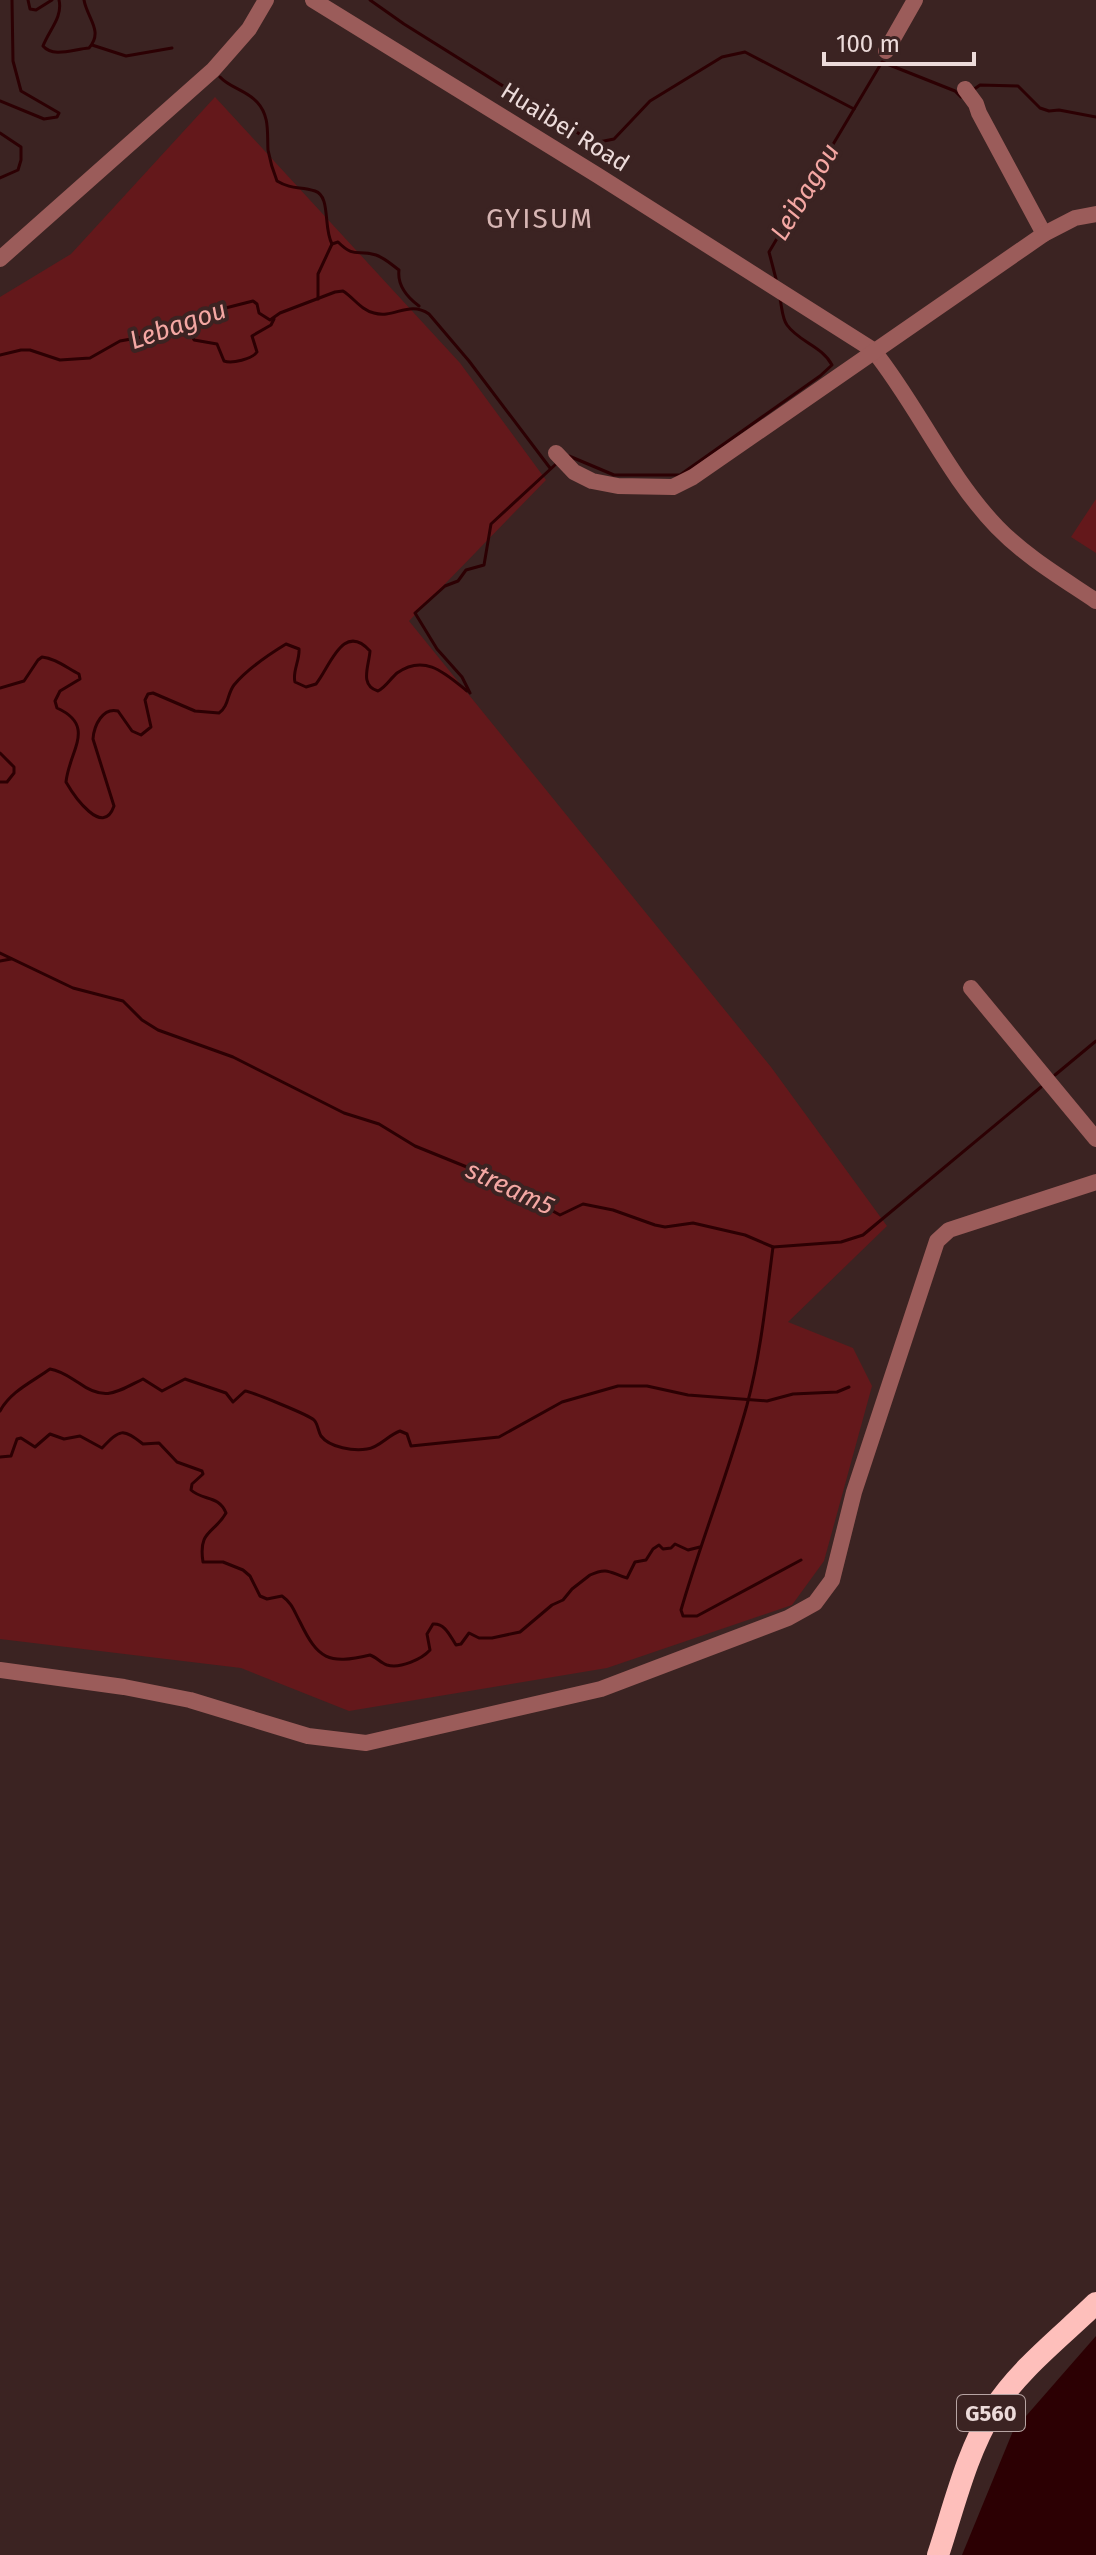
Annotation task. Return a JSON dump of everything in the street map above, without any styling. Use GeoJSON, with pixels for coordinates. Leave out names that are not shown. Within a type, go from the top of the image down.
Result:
{"type":"FeatureCollection","features":[{"type":"Feature","properties":{"kind":"highway","name":"G560"},"geometry":{"type":"LineString","coordinates":[[938,2555],[975,2443],[994,2409],[1020,2375],[1096,2303]]}},
{"type":"Feature","properties":{"kind":"street"},"geometry":{"type":"LineString","coordinates":[[0,259],[213,70],[249,29],[266,0]]}},
{"type":"Feature","properties":{"kind":"street","name":"Huaibei Road"},"geometry":{"type":"LineString","coordinates":[[313,0],[873,350],[892,374],[960,481],[996,526],[1027,554],[1096,601]]}},
{"type":"Feature","properties":{"kind":"street"},"geometry":{"type":"LineString","coordinates":[[886,51],[915,0]]}},
{"type":"Feature","properties":{"kind":"street"},"geometry":{"type":"LineString","coordinates":[[965,89],[976,104],[1044,234]]}},
{"type":"Feature","properties":{"kind":"street"},"geometry":{"type":"LineString","coordinates":[[560,459],[592,481],[618,486],[673,487],[693,477],[1044,234],[1075,218],[1096,214]]}},
{"type":"Feature","properties":{"kind":"street"},"geometry":{"type":"LineString","coordinates":[[971,988],[1096,1139]]}},
{"type":"Feature","properties":{"kind":"street"},"geometry":{"type":"LineString","coordinates":[[0,1670],[124,1687],[190,1700],[308,1736],[366,1743],[601,1689],[788,1618],[815,1603],[832,1580],[854,1492],[937,1241],[949,1230],[1096,1182]]}},
{"type":"Feature","properties":{"kind":"shaded area"},"geometry":{"type":"Polygon","coordinates":[[[215,97],[460,363],[546,480],[409,621],[771,1067],[887,1226],[788,1322],[853,1348],[872,1386],[824,1561],[792,1605],[607,1668],[349,1711],[241,1668],[0,1639],[0,297],[71,254],[215,97]]]}},
{"type":"Feature","properties":{"kind":"shaded area"},"geometry":{"type":"Polygon","coordinates":[[[1096,499],[1096,553],[1071,537],[1096,499]]]}},
{"type":"Feature","properties":{"kind":"shaded area"},"geometry":{"type":"Polygon","coordinates":[[[1096,2336],[1096,2555],[962,2555],[1013,2431],[1096,2336]]]}},
{"type":"Feature","properties":{"kind":"waterway"},"geometry":{"type":"LineString","coordinates":[[0,101],[44,119],[57,117],[59,113],[21,91],[13,61],[12,0]]}},
{"type":"Feature","properties":{"kind":"waterway"},"geometry":{"type":"LineString","coordinates":[[28,0],[30,9],[36,10],[52,0]]}},
{"type":"Feature","properties":{"kind":"waterway"},"geometry":{"type":"LineString","coordinates":[[59,0],[57,18],[43,46],[52,52],[89,48],[93,42],[95,30],[84,0]]}},
{"type":"Feature","properties":{"kind":"waterway"},"geometry":{"type":"LineString","coordinates":[[370,0],[594,143],[614,139],[650,101],[722,57],[745,52],[854,109]]}},
{"type":"Feature","properties":{"kind":"waterway"},"geometry":{"type":"LineString","coordinates":[[92,45],[126,56],[172,48]]}},
{"type":"Feature","properties":{"kind":"waterway","name":"Leibagou"},"geometry":{"type":"LineString","coordinates":[[776,279],[769,252],[882,62],[955,91],[961,97]]}},
{"type":"Feature","properties":{"kind":"waterway"},"geometry":{"type":"LineString","coordinates":[[220,77],[253,98],[261,107],[277,181],[315,191],[323,199],[332,244],[318,274],[318,299]]}},
{"type":"Feature","properties":{"kind":"waterway","name":"Leibagou"},"geometry":{"type":"LineString","coordinates":[[973,90],[980,85],[1018,86],[1040,108],[1096,117]]}},
{"type":"Feature","properties":{"kind":"waterway"},"geometry":{"type":"LineString","coordinates":[[0,133],[21,147],[18,170],[0,178]]}},
{"type":"Feature","properties":{"kind":"waterway"},"geometry":{"type":"LineString","coordinates":[[332,244],[338,242],[352,252],[370,253],[388,262],[399,270],[404,291],[419,306]]}},
{"type":"Feature","properties":{"kind":"waterway","name":"Lebagou"},"geometry":{"type":"LineString","coordinates":[[0,355],[30,350],[60,360],[90,358],[120,341],[159,334],[198,315],[253,301],[259,313],[270,320],[280,313],[343,291],[361,307],[374,313],[415,309],[429,314],[469,361],[550,468]]}},
{"type":"Feature","properties":{"kind":"waterway","name":"Leibagou"},"geometry":{"type":"LineString","coordinates":[[569,456],[614,475],[680,475],[820,376],[832,365],[787,325],[780,299]]}},
{"type":"Feature","properties":{"kind":"waterway"},"geometry":{"type":"LineString","coordinates":[[185,320],[194,340],[217,344],[224,361],[232,362],[246,359],[257,352],[252,336],[271,325],[274,319]]}},
{"type":"Feature","properties":{"kind":"waterway"},"geometry":{"type":"LineString","coordinates":[[470,693],[462,677],[437,649],[415,613],[445,586],[458,581],[466,570],[484,565],[491,524],[556,464]]}},
{"type":"Feature","properties":{"kind":"waterway"},"geometry":{"type":"LineString","coordinates":[[0,688],[24,681],[42,657],[79,674],[80,679],[60,691],[55,701],[57,708],[76,723],[78,731],[66,782],[89,811],[103,818],[114,806],[93,739],[97,723],[104,714],[118,711],[132,731],[141,735],[151,727],[145,700],[148,694],[153,693],[195,711],[219,713],[240,679],[258,662],[286,644],[299,649],[295,682],[306,687],[316,684],[338,650],[352,641],[361,643],[370,651],[367,680],[378,691],[397,673],[417,665],[435,668],[467,691]]}},
{"type":"Feature","properties":{"kind":"waterway"},"geometry":{"type":"LineString","coordinates":[[0,753],[14,767],[14,773],[7,782],[0,782]]}},
{"type":"Feature","properties":{"kind":"waterway","name":"stream5"},"geometry":{"type":"LineString","coordinates":[[0,953],[73,988],[123,1001],[142,1020],[158,1030],[233,1057],[344,1113],[379,1124],[415,1146],[489,1176],[560,1215],[583,1204],[665,1227],[693,1223],[745,1235],[773,1247],[841,1242],[863,1235],[1041,1087]]}},
{"type":"Feature","properties":{"kind":"waterway"},"geometry":{"type":"LineString","coordinates":[[0,961],[11,959]]}},
{"type":"Feature","properties":{"kind":"waterway","name":"stream5"},"geometry":{"type":"LineString","coordinates":[[1055,1075],[1096,1041]]}},
{"type":"Feature","properties":{"kind":"waterway"},"geometry":{"type":"LineString","coordinates":[[773,1247],[752,1385],[681,1610],[683,1616],[697,1616],[801,1560]]}},
{"type":"Feature","properties":{"kind":"waterway"},"geometry":{"type":"LineString","coordinates":[[0,1411],[16,1392],[50,1369],[104,1394],[143,1379],[162,1391],[185,1379],[226,1393],[233,1402],[245,1391],[269,1399],[314,1420],[321,1436],[330,1443],[362,1450],[376,1446],[400,1431],[407,1434],[411,1446],[499,1437],[562,1402],[618,1386],[647,1386],[688,1395],[767,1401],[793,1394],[837,1392],[849,1387]]}},
{"type":"Feature","properties":{"kind":"waterway"},"geometry":{"type":"LineString","coordinates":[[0,1457],[11,1456],[17,1439],[21,1438],[35,1447],[50,1434],[64,1439],[80,1436],[102,1448],[122,1433],[131,1435],[143,1444],[159,1443],[177,1462],[202,1471],[191,1490],[219,1503],[226,1513],[205,1538],[203,1562],[223,1562],[243,1570],[250,1576],[260,1596],[267,1599],[282,1596],[313,1644],[334,1659],[370,1655],[387,1665],[398,1666],[410,1662],[430,1650],[427,1634],[433,1624],[444,1628],[456,1645],[461,1644],[469,1633],[479,1638],[492,1638],[520,1632],[596,1572],[606,1571],[627,1578],[635,1562],[646,1560],[659,1545],[663,1549],[675,1544],[688,1550],[700,1547]]}},
{"type":"Feature","properties":{"kind":"district","name":"GYISUM"},"geometry":{"type":"Point","coordinates":[540,218]}}]}
